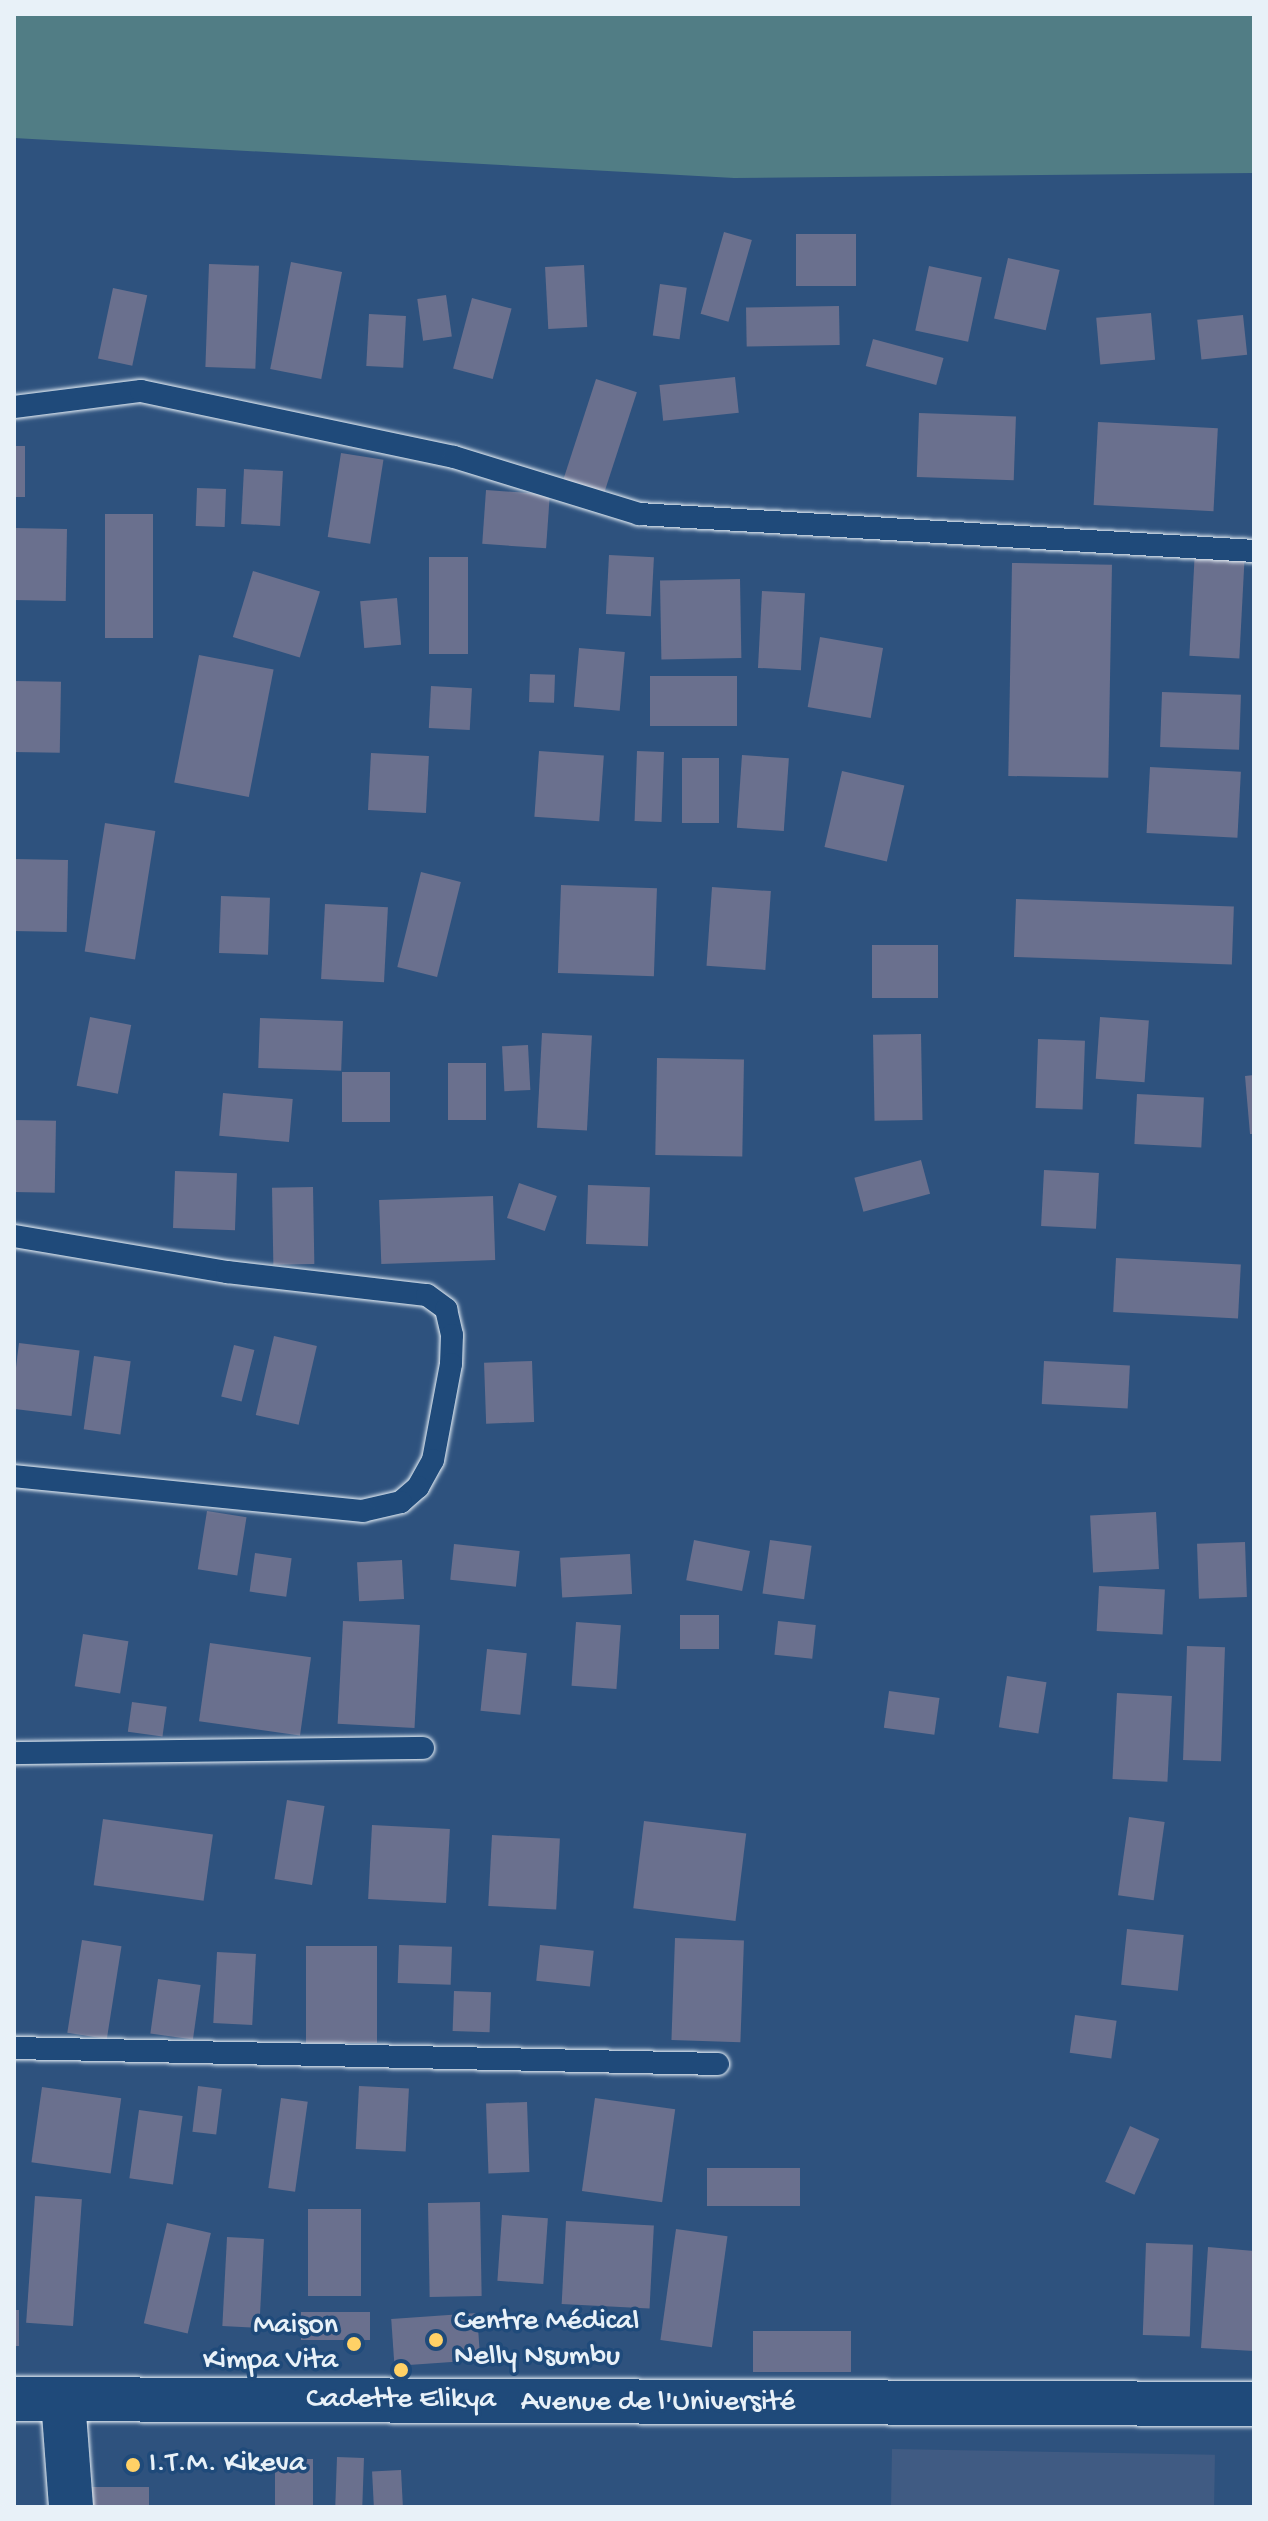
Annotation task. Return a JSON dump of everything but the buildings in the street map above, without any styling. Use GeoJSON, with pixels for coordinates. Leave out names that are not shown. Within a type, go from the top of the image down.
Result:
{"type":"FeatureCollection","features":[{"type":"Feature","properties":{"kind":"street","name":"Avenue de l'Université"},"geometry":{"type":"LineString","coordinates":[[14,2399],[1254,2404]]}},
{"type":"Feature","properties":{"kind":"street"},"geometry":{"type":"LineString","coordinates":[[63,2400],[71,2507]]}},
{"type":"Feature","properties":{"kind":"lane"},"geometry":{"type":"LineString","coordinates":[[14,407],[141,391],[454,457],[639,514],[1254,551]]}},
{"type":"Feature","properties":{"kind":"lane"},"geometry":{"type":"LineString","coordinates":[[14,1236],[227,1272],[427,1295],[446,1309],[452,1335],[451,1364],[433,1460],[418,1487],[401,1502],[363,1511],[14,1476]]}},
{"type":"Feature","properties":{"kind":"lane"},"geometry":{"type":"LineString","coordinates":[[14,1753],[423,1748]]}},
{"type":"Feature","properties":{"kind":"lane"},"geometry":{"type":"LineString","coordinates":[[14,2048],[718,2064]]}},
{"type":"Feature","properties":{"kind":"shaded area"},"geometry":{"type":"Polygon","coordinates":[[[892,2449],[1215,2455],[1214,2507],[891,2507],[892,2449]]]}},
{"type":"Feature","properties":{"kind":"green space"},"geometry":{"type":"Polygon","coordinates":[[[14,14],[1254,14],[1254,173],[734,178],[14,138],[14,14]]]}},
{"type":"Feature","properties":{"kind":"place","name":"Centre Médical Nelly Nsumbu"},"geometry":{"type":"Point","coordinates":[436,2340]}},
{"type":"Feature","properties":{"kind":"place","name":"Maison Kimpa Vita"},"geometry":{"type":"Point","coordinates":[354,2344]}},
{"type":"Feature","properties":{"kind":"place","name":"Cadette Elikya"},"geometry":{"type":"Point","coordinates":[401,2370]}},
{"type":"Feature","properties":{"kind":"place","name":"I.T.M. Kikeva"},"geometry":{"type":"Point","coordinates":[133,2465]}}]}
